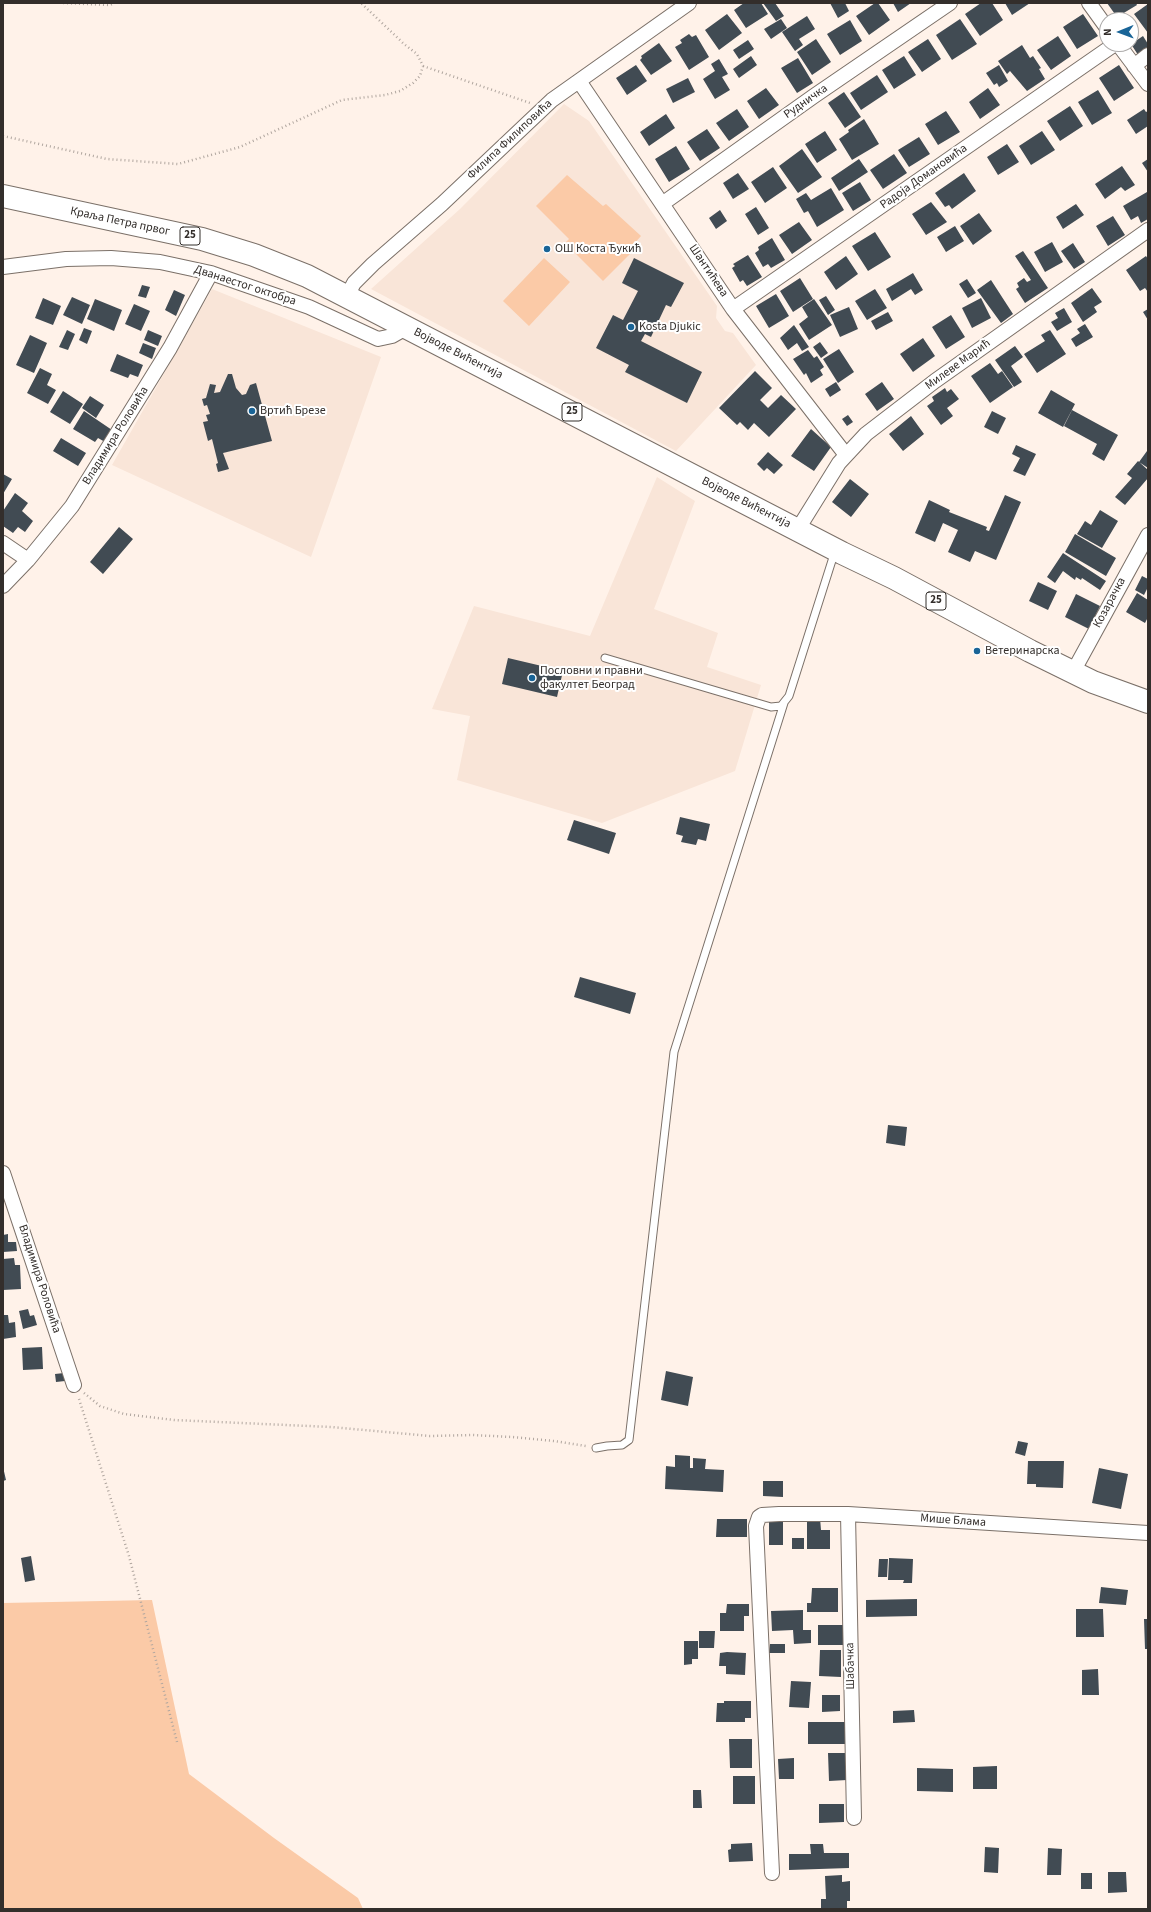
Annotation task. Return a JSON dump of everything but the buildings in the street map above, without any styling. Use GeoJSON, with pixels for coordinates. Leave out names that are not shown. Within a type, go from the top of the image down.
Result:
{"type":"FeatureCollection","features":[{"type":"Feature","properties":{"kind":"main road","name":"Краља Петра првог"},"geometry":{"type":"LineString","coordinates":[[3,196],[222,245],[290,269],[347,296]]}},
{"type":"Feature","properties":{"kind":"main road","name":"Војводе Вићентија"},"geometry":{"type":"LineString","coordinates":[[347,296],[406,328],[454,351],[1093,682],[1148,702]]}},
{"type":"Feature","properties":{"kind":"street","name":"Филипа Филиповића"},"geometry":{"type":"LineString","coordinates":[[347,296],[354,283],[373,264],[442,204],[543,108],[689,3]]}},
{"type":"Feature","properties":{"kind":"street","name":"Рудничка"},"geometry":{"type":"LineString","coordinates":[[662,204],[814,96],[950,3]]}},
{"type":"Feature","properties":{"kind":"street"},"geometry":{"type":"LineString","coordinates":[[1089,3],[1099,17]]}},
{"type":"Feature","properties":{"kind":"street","name":"Радоја Домановића"},"geometry":{"type":"LineString","coordinates":[[733,309],[1105,52]]}},
{"type":"Feature","properties":{"kind":"street"},"geometry":{"type":"LineString","coordinates":[[1123,52],[1148,84]]}},
{"type":"Feature","properties":{"kind":"street"},"geometry":{"type":"LineString","coordinates":[[1134,66],[1148,54]]}},
{"type":"Feature","properties":{"kind":"street","name":"Шантићева"},"geometry":{"type":"LineString","coordinates":[[579,82],[733,309],[846,455]]}},
{"type":"Feature","properties":{"kind":"street","name":"Милеве Марић"},"geometry":{"type":"LineString","coordinates":[[798,529],[833,472],[846,455],[866,434],[912,398],[1148,230]]}},
{"type":"Feature","properties":{"kind":"street","name":"Дванаестог октобра"},"geometry":{"type":"LineString","coordinates":[[3,267],[66,259],[111,258],[160,262],[211,273],[309,307],[378,339],[392,336],[406,328]]}},
{"type":"Feature","properties":{"kind":"street","name":"Владимира Роловића"},"geometry":{"type":"LineString","coordinates":[[3,586],[28,560],[72,506],[170,348],[211,273]]}},
{"type":"Feature","properties":{"kind":"street","name":"Козарачка"},"geometry":{"type":"LineString","coordinates":[[1074,672],[1148,535]]}},
{"type":"Feature","properties":{"kind":"street"},"geometry":{"type":"LineString","coordinates":[[3,543],[28,560]]}},
{"type":"Feature","properties":{"kind":"street","name":"Владимира Роловића"},"geometry":{"type":"LineString","coordinates":[[3,1173],[74,1385]]}},
{"type":"Feature","properties":{"kind":"street","name":"Мише Блама"},"geometry":{"type":"LineString","coordinates":[[772,1872],[756,1526],[759,1517],[762,1515],[779,1514],[848,1514],[1148,1534]]}},
{"type":"Feature","properties":{"kind":"street","name":"Шабачка"},"geometry":{"type":"LineString","coordinates":[[848,1514],[854,1818]]}},
{"type":"Feature","properties":{"kind":"lane"},"geometry":{"type":"LineString","coordinates":[[596,1448],[622,1445],[629,1440],[674,1052],[784,703],[789,696],[836,549]]}},
{"type":"Feature","properties":{"kind":"lane"},"geometry":{"type":"LineString","coordinates":[[605,658],[771,707],[776,707],[784,703]]}},
{"type":"Feature","properties":{"kind":"path"},"geometry":{"type":"LineString","coordinates":[[64,3],[110,5],[114,3]]}},
{"type":"Feature","properties":{"kind":"path"},"geometry":{"type":"LineString","coordinates":[[3,136],[107,159],[178,164],[240,147],[342,100],[385,95],[400,91],[413,83],[420,76],[423,66],[417,54],[404,44],[361,3]]}},
{"type":"Feature","properties":{"kind":"path"},"geometry":{"type":"LineString","coordinates":[[423,66],[543,108]]}},
{"type":"Feature","properties":{"kind":"path"},"geometry":{"type":"LineString","coordinates":[[74,1385],[100,1406],[131,1415],[174,1420],[331,1427],[430,1436],[472,1435],[512,1437],[554,1440],[596,1448]]}},
{"type":"Feature","properties":{"kind":"path"},"geometry":{"type":"LineString","coordinates":[[74,1385],[129,1556],[177,1742]]}},
{"type":"Feature","properties":{"kind":"shaded area","name":"ОШ Коста Ђукић"},"geometry":{"type":"Polygon","coordinates":[[[564,104],[589,121],[717,306],[716,318],[725,331],[733,333],[756,365],[676,451],[371,289],[460,209],[564,104]]]}},
{"type":"Feature","properties":{"kind":"shaded area"},"geometry":{"type":"Polygon","coordinates":[[[567,175],[603,206],[606,204],[641,236],[632,246],[635,249],[603,281],[565,243],[569,239],[536,206],[567,175]]]}},
{"type":"Feature","properties":{"kind":"shaded area"},"geometry":{"type":"Polygon","coordinates":[[[544,258],[570,282],[529,326],[503,301],[544,258]]]}},
{"type":"Feature","properties":{"kind":"shaded area","name":"Вртић Брезе"},"geometry":{"type":"Polygon","coordinates":[[[212,289],[381,357],[311,557],[112,465],[212,289]]]}},
{"type":"Feature","properties":{"kind":"shaded area"},"geometry":{"type":"Polygon","coordinates":[[[657,477],[695,501],[654,609],[718,633],[707,667],[761,685],[735,771],[602,823],[457,780],[470,716],[432,709],[474,606],[590,636],[657,477]]]}},
{"type":"Feature","properties":{"kind":"shaded area"},"geometry":{"type":"Polygon","coordinates":[[[152,1600],[189,1774],[274,1838],[358,1898],[363,1909],[3,1909],[3,1603],[152,1600]]]}},
{"type":"Feature","properties":{"kind":"place","name":"ОШ Коста Ђукић"},"geometry":{"type":"Point","coordinates":[547,249]}},
{"type":"Feature","properties":{"kind":"place","name":"Kosta Djukic"},"geometry":{"type":"Point","coordinates":[631,327]}},
{"type":"Feature","properties":{"kind":"place","name":"Вртић Брезе"},"geometry":{"type":"Point","coordinates":[252,411]}},
{"type":"Feature","properties":{"kind":"place","name":"Ветеринарска"},"geometry":{"type":"Point","coordinates":[977,651]}},
{"type":"Feature","properties":{"kind":"place","name":"Пословни и правни факултет Београд"},"geometry":{"type":"Point","coordinates":[532,678]}}]}
